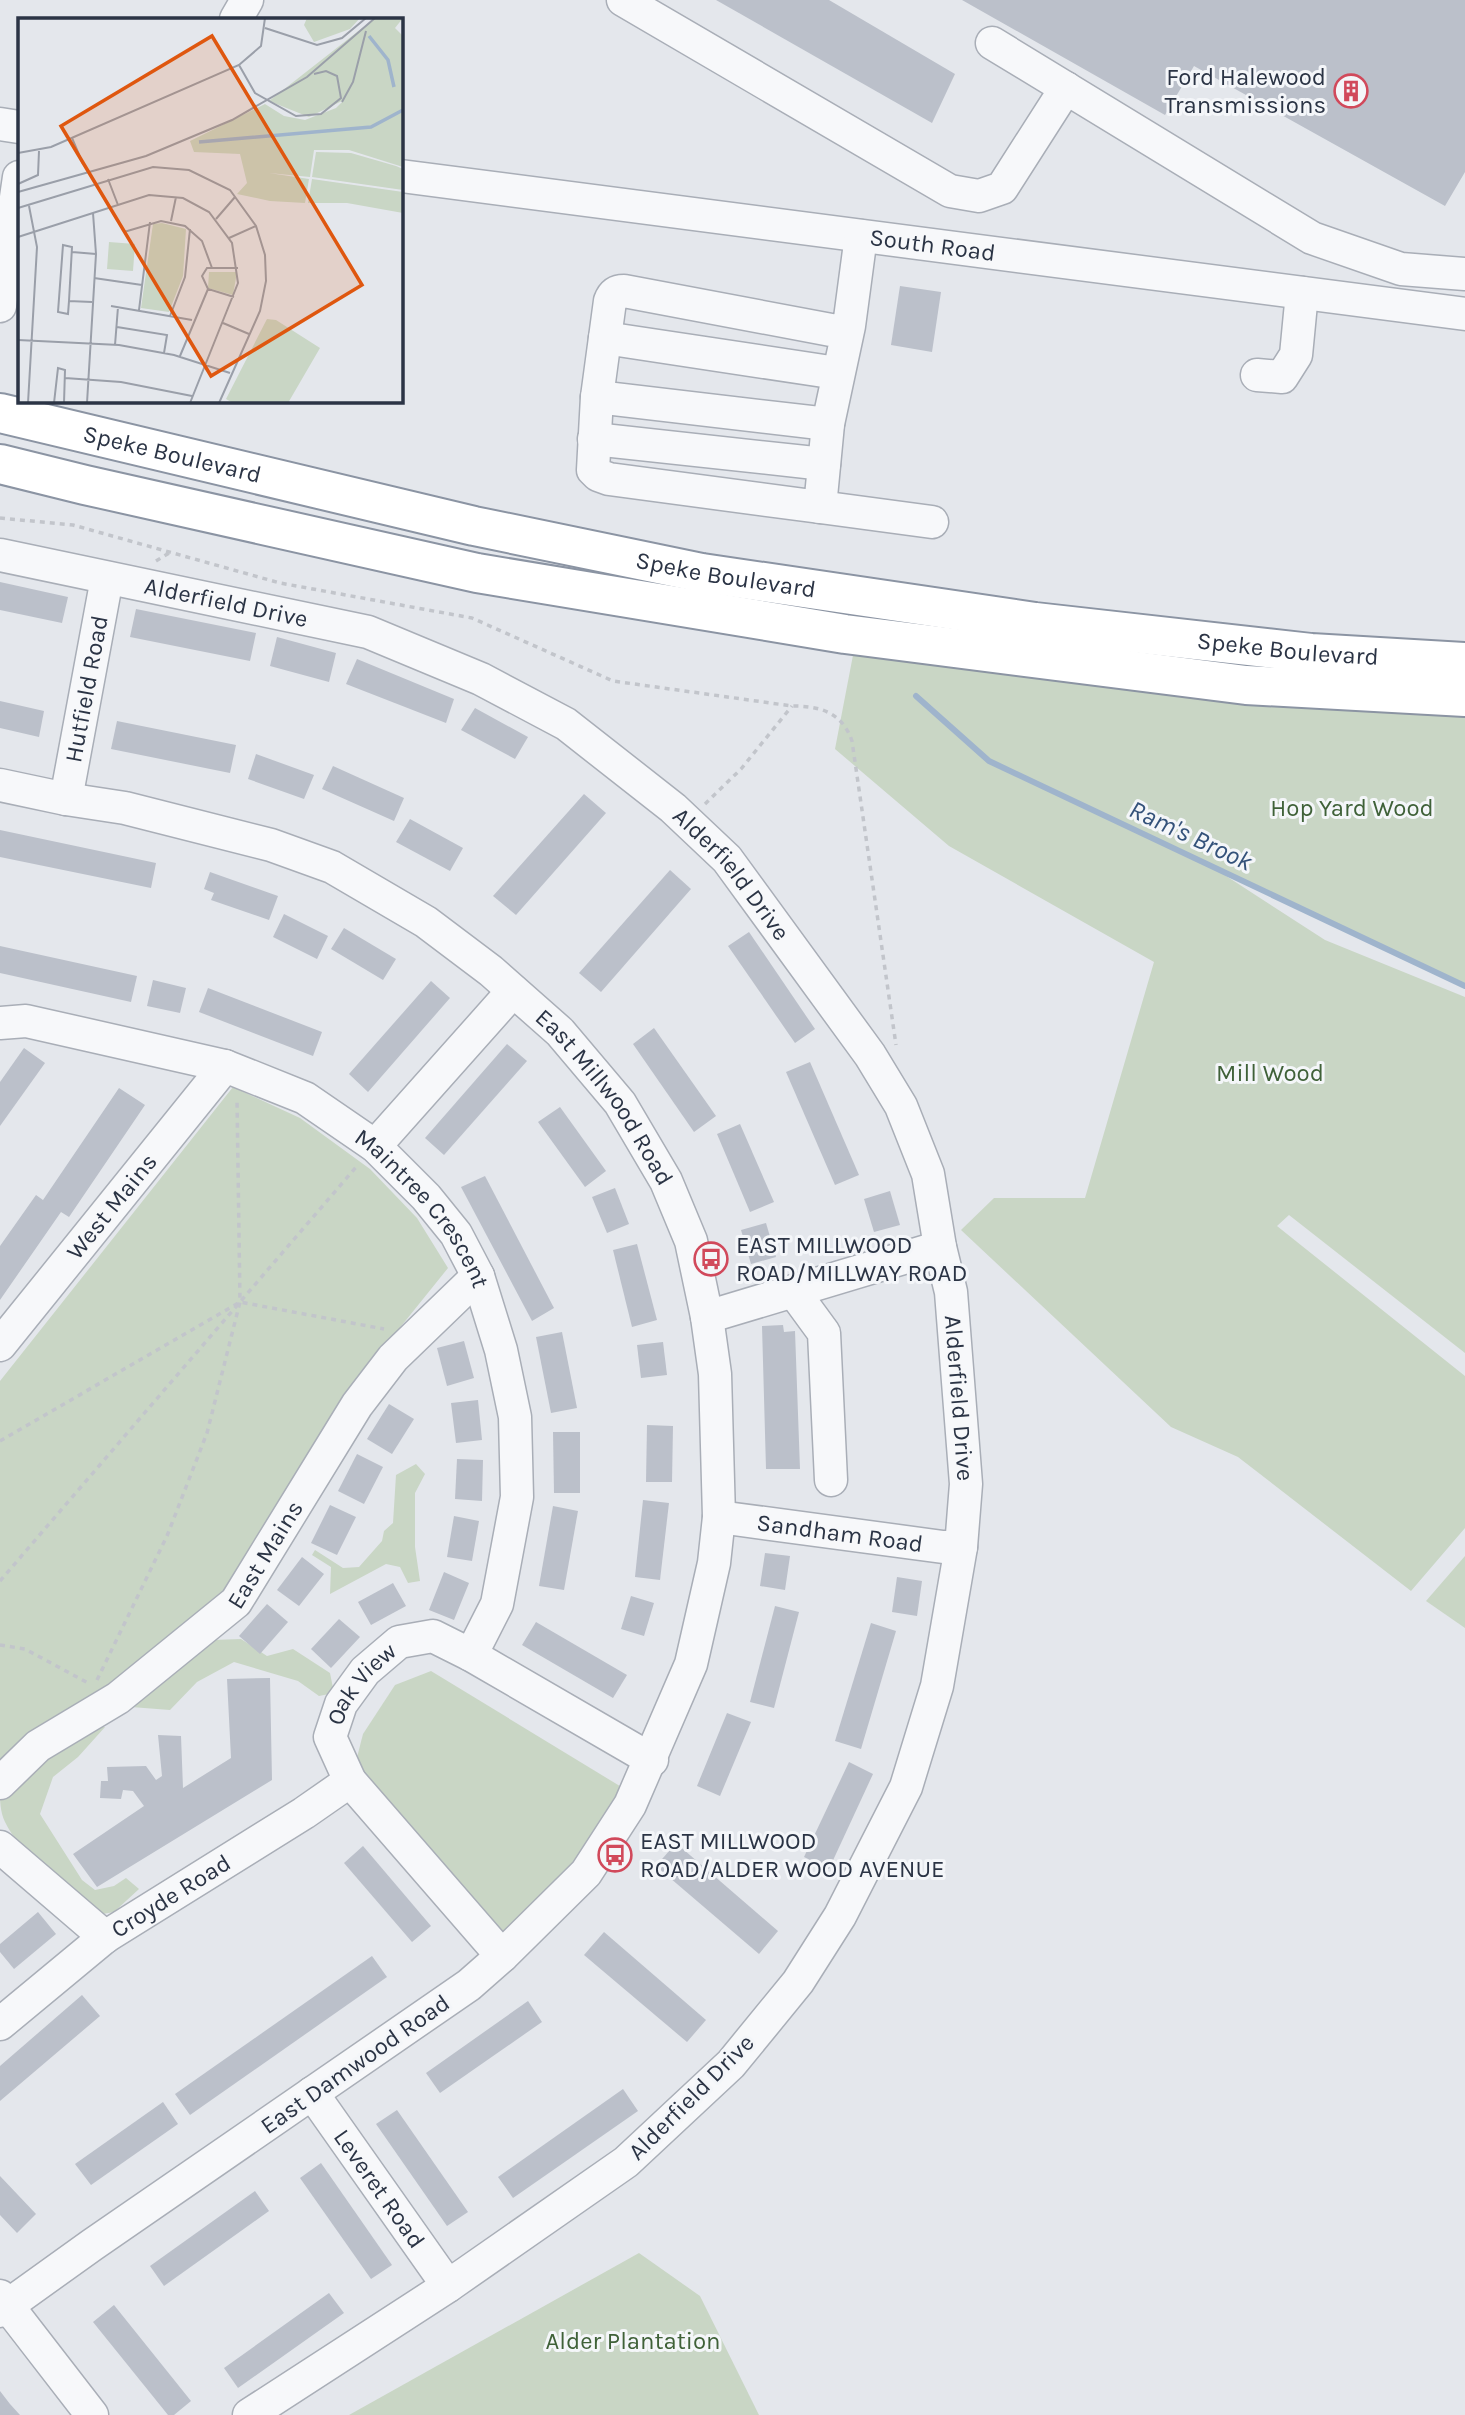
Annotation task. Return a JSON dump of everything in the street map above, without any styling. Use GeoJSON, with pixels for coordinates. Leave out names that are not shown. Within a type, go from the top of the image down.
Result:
{"type":"FeatureCollection","features":[{"type":"Feature","properties":{"kind":"highway","name":"Speke Boulevard"},"geometry":{"type":"LineString","coordinates":[[0,413],[461,523],[702,573],[1035,622],[1311,653],[1465,662]]}},
{"type":"Feature","properties":{"kind":"highway","name":"Speke Boulevard"},"geometry":{"type":"LineString","coordinates":[[0,464],[477,573],[845,634],[1246,685],[1465,698]]}},
{"type":"Feature","properties":{"kind":"street"},"geometry":{"type":"LineString","coordinates":[[237,18],[247,0]]}},
{"type":"Feature","properties":{"kind":"street"},"geometry":{"type":"LineString","coordinates":[[623,0],[950,191],[979,196],[1002,188],[1066,88]]}},
{"type":"Feature","properties":{"kind":"street"},"geometry":{"type":"LineString","coordinates":[[992,43],[1312,238],[1401,269],[1465,274]]}},
{"type":"Feature","properties":{"kind":"street"},"geometry":{"type":"LineString","coordinates":[[0,124],[18,127]]}},
{"type":"Feature","properties":{"kind":"street","name":"South Road"},"geometry":{"type":"LineString","coordinates":[[402,176],[1465,314]]}},
{"type":"Feature","properties":{"kind":"street"},"geometry":{"type":"LineString","coordinates":[[0,306],[18,184]]}},
{"type":"Feature","properties":{"kind":"street"},"geometry":{"type":"LineString","coordinates":[[820,507],[828,424],[847,332],[861,236]]}},
{"type":"Feature","properties":{"kind":"street"},"geometry":{"type":"LineString","coordinates":[[847,332],[624,291],[612,294],[597,397],[593,470],[609,479],[932,523]]}},
{"type":"Feature","properties":{"kind":"street"},"geometry":{"type":"LineString","coordinates":[[1257,375],[1282,377],[1296,355],[1302,293]]}},
{"type":"Feature","properties":{"kind":"street"},"geometry":{"type":"LineString","coordinates":[[605,338],[837,373]]}},
{"type":"Feature","properties":{"kind":"street"},"geometry":{"type":"LineString","coordinates":[[597,397],[828,424]]}},
{"type":"Feature","properties":{"kind":"street"},"geometry":{"type":"LineString","coordinates":[[594,439],[824,464]]}},
{"type":"Feature","properties":{"kind":"street","name":"Alderfield Drive"},"geometry":{"type":"LineString","coordinates":[[0,555],[368,632],[481,679],[566,724],[687,822],[727,859],[870,1055],[895,1096],[928,1174],[950,1292],[966,1484],[961,1547],[937,1686],[906,1787],[840,1916],[798,1982],[731,2064],[626,2162],[448,2286],[249,2415]]}},
{"type":"Feature","properties":{"kind":"street","name":"Hutfield Road"},"geometry":{"type":"LineString","coordinates":[[66,799],[107,578]]}},
{"type":"Feature","properties":{"kind":"street","name":"East Millwood Road"},"geometry":{"type":"LineString","coordinates":[[0,785],[125,808],[178,821],[271,845],[332,867],[426,922],[491,971],[560,1032],[620,1103],[666,1181],[691,1241],[707,1317],[715,1374],[719,1517],[714,1563],[691,1664],[652,1760]]}},
{"type":"Feature","properties":{"kind":"street"},"geometry":{"type":"LineString","coordinates":[[374,1146],[513,991]]}},
{"type":"Feature","properties":{"kind":"street","name":"Maintree Crescent"},"geometry":{"type":"LineString","coordinates":[[0,1023],[26,1021],[230,1067],[305,1098],[374,1146],[426,1198],[456,1234],[478,1276],[501,1350],[515,1417],[517,1497],[497,1604],[471,1655]]}},
{"type":"Feature","properties":{"kind":"street","name":"West Mains"},"geometry":{"type":"LineString","coordinates":[[0,1345],[230,1067]]}},
{"type":"Feature","properties":{"kind":"street"},"geometry":{"type":"LineString","coordinates":[[707,1317],[940,1247]]}},
{"type":"Feature","properties":{"kind":"street","name":"East Mains"},"geometry":{"type":"LineString","coordinates":[[0,1783],[38,1746],[118,1698],[236,1602],[357,1405],[393,1358],[478,1276]]}},
{"type":"Feature","properties":{"kind":"street"},"geometry":{"type":"LineString","coordinates":[[794,1292],[824,1333],[831,1480]]}},
{"type":"Feature","properties":{"kind":"street","name":"Sandham Road"},"geometry":{"type":"LineString","coordinates":[[719,1517],[943,1547],[961,1547]]}},
{"type":"Feature","properties":{"kind":"street","name":"Oak View"},"geometry":{"type":"LineString","coordinates":[[502,1956],[350,1781],[330,1737],[341,1704],[365,1671],[399,1642],[433,1636],[471,1655],[652,1760]]}},
{"type":"Feature","properties":{"kind":"street","name":"East Damwood Road"},"geometry":{"type":"LineString","coordinates":[[3,2304],[469,1985],[586,1873],[630,1805],[652,1760]]}},
{"type":"Feature","properties":{"kind":"street","name":"Croyde Road"},"geometry":{"type":"LineString","coordinates":[[0,2024],[104,1937],[304,1813],[350,1781]]}},
{"type":"Feature","properties":{"kind":"street"},"geometry":{"type":"LineString","coordinates":[[0,1847],[104,1937]]}},
{"type":"Feature","properties":{"kind":"street","name":"Leveret Road"},"geometry":{"type":"LineString","coordinates":[[312,2093],[448,2286]]}},
{"type":"Feature","properties":{"kind":"street"},"geometry":{"type":"LineString","coordinates":[[3,2304],[92,2415]]}},
{"type":"Feature","properties":{"kind":"path"},"geometry":{"type":"LineString","coordinates":[[0,518],[74,525],[280,583],[472,618],[613,681],[792,706],[812,706],[831,714],[847,726],[852,741],[897,1054]]}},
{"type":"Feature","properties":{"kind":"path"},"geometry":{"type":"LineString","coordinates":[[687,822],[741,769],[792,706]]}},
{"type":"Feature","properties":{"kind":"path"},"geometry":{"type":"LineString","coordinates":[[0,1645],[25,1649],[94,1685],[167,1536],[202,1446],[240,1302],[230,1067]]}},
{"type":"Feature","properties":{"kind":"path"},"geometry":{"type":"LineString","coordinates":[[0,1581],[374,1146]]}},
{"type":"Feature","properties":{"kind":"path"},"geometry":{"type":"LineString","coordinates":[[0,1441],[240,1302],[417,1335]]}},
{"type":"Feature","properties":{"kind":"green space","name":"Mill Wood"},"geometry":{"type":"Polygon","coordinates":[[[854,650],[1465,704],[1465,986],[1220,872],[1325,940],[1465,997],[1465,1353],[1289,1215],[1277,1226],[1465,1376],[1465,1528],[1411,1591],[1238,1457],[1171,1427],[961,1230],[994,1198],[1085,1198],[1154,962],[949,846],[835,749],[854,650]]]}},
{"type":"Feature","properties":{"kind":"green space"},"geometry":{"type":"Polygon","coordinates":[[[233,1087],[300,1118],[370,1169],[417,1218],[448,1268],[336,1407],[285,1502],[231,1583],[178,1639],[0,1765],[0,1381],[233,1087]]]}},
{"type":"Feature","properties":{"kind":"green space"},"geometry":{"type":"Polygon","coordinates":[[[416,1464],[425,1474],[415,1493],[415,1547],[420,1581],[408,1583],[400,1567],[386,1564],[330,1594],[331,1567],[312,1555],[315,1550],[343,1568],[359,1567],[382,1541],[384,1531],[393,1523],[396,1475],[416,1464]]]}},
{"type":"Feature","properties":{"kind":"green space"},"geometry":{"type":"Polygon","coordinates":[[[1465,1556],[1465,1628],[1426,1601],[1465,1556]]]}},
{"type":"Feature","properties":{"kind":"green space"},"geometry":{"type":"Polygon","coordinates":[[[241,1639],[267,1656],[293,1649],[330,1673],[334,1693],[319,1696],[298,1681],[234,1662],[197,1682],[170,1710],[131,1707],[212,1640],[241,1639]]]}},
{"type":"Feature","properties":{"kind":"green space"},"geometry":{"type":"Polygon","coordinates":[[[431,1671],[628,1791],[569,1875],[503,1938],[353,1773],[363,1734],[395,1685],[431,1671]]]}},
{"type":"Feature","properties":{"kind":"green space"},"geometry":{"type":"Polygon","coordinates":[[[93,1725],[105,1727],[78,1757],[53,1777],[40,1814],[82,1880],[95,1890],[114,1886],[126,1878],[139,1889],[114,1912],[97,1915],[22,1847],[5,1822],[0,1798],[0,1790],[93,1725]]]}},
{"type":"Feature","properties":{"kind":"green space","name":"Alder Plantation"},"geometry":{"type":"Polygon","coordinates":[[[639,2253],[700,2296],[759,2415],[349,2415],[639,2253]]]}},
{"type":"Feature","properties":{"kind":"building"},"geometry":{"type":"Polygon","coordinates":[[[716,0],[829,0],[955,74],[932,123],[716,0]]]}},
{"type":"Feature","properties":{"kind":"building","name":"Ford Halewood Transmissions"},"geometry":{"type":"Polygon","coordinates":[[[962,0],[1465,0],[1465,172],[1445,206],[1194,66],[1165,115],[962,0]]]}},
{"type":"Feature","properties":{"kind":"building"},"geometry":{"type":"Polygon","coordinates":[[[900,286],[941,292],[932,352],[891,345],[900,286]]]}},
{"type":"Feature","properties":{"kind":"building"},"geometry":{"type":"Polygon","coordinates":[[[0,582],[68,597],[62,623],[0,610],[0,582]]]}},
{"type":"Feature","properties":{"kind":"building"},"geometry":{"type":"Polygon","coordinates":[[[136,609],[256,633],[250,661],[130,637],[136,609]]]}},
{"type":"Feature","properties":{"kind":"building"},"geometry":{"type":"Polygon","coordinates":[[[277,637],[336,653],[329,682],[270,666],[277,637]]]}},
{"type":"Feature","properties":{"kind":"building"},"geometry":{"type":"Polygon","coordinates":[[[357,659],[454,699],[446,723],[346,684],[357,659]]]}},
{"type":"Feature","properties":{"kind":"building"},"geometry":{"type":"Polygon","coordinates":[[[0,701],[44,711],[39,737],[0,728],[0,701]]]}},
{"type":"Feature","properties":{"kind":"building"},"geometry":{"type":"Polygon","coordinates":[[[475,708],[528,737],[515,759],[461,730],[475,708]]]}},
{"type":"Feature","properties":{"kind":"building"},"geometry":{"type":"Polygon","coordinates":[[[117,721],[236,745],[230,773],[111,749],[117,721]]]}},
{"type":"Feature","properties":{"kind":"building"},"geometry":{"type":"Polygon","coordinates":[[[256,754],[314,775],[304,799],[248,779],[256,754]]]}},
{"type":"Feature","properties":{"kind":"building"},"geometry":{"type":"Polygon","coordinates":[[[333,766],[404,798],[394,821],[322,789],[333,766]]]}},
{"type":"Feature","properties":{"kind":"building"},"geometry":{"type":"Polygon","coordinates":[[[584,794],[606,813],[516,915],[493,896],[584,794]]]}},
{"type":"Feature","properties":{"kind":"building"},"geometry":{"type":"Polygon","coordinates":[[[410,819],[463,848],[450,871],[396,842],[410,819]]]}},
{"type":"Feature","properties":{"kind":"building"},"geometry":{"type":"Polygon","coordinates":[[[0,830],[156,863],[151,888],[0,857],[0,830]]]}},
{"type":"Feature","properties":{"kind":"building"},"geometry":{"type":"Polygon","coordinates":[[[670,870],[691,889],[601,992],[579,973],[670,870]]]}},
{"type":"Feature","properties":{"kind":"building"},"geometry":{"type":"Polygon","coordinates":[[[210,872],[278,896],[269,920],[211,900],[214,893],[204,889],[210,872]]]}},
{"type":"Feature","properties":{"kind":"building"},"geometry":{"type":"Polygon","coordinates":[[[284,914],[328,936],[317,959],[273,937],[284,914]]]}},
{"type":"Feature","properties":{"kind":"building"},"geometry":{"type":"Polygon","coordinates":[[[344,928],[396,959],[383,980],[331,949],[344,928]]]}},
{"type":"Feature","properties":{"kind":"building"},"geometry":{"type":"Polygon","coordinates":[[[749,932],[815,1029],[795,1043],[728,946],[749,932]]]}},
{"type":"Feature","properties":{"kind":"building"},"geometry":{"type":"Polygon","coordinates":[[[0,946],[137,976],[131,1002],[0,973],[0,946]]]}},
{"type":"Feature","properties":{"kind":"building"},"geometry":{"type":"Polygon","coordinates":[[[153,980],[186,988],[180,1013],[147,1006],[153,980]]]}},
{"type":"Feature","properties":{"kind":"building"},"geometry":{"type":"Polygon","coordinates":[[[431,981],[450,998],[368,1092],[349,1074],[431,981]]]}},
{"type":"Feature","properties":{"kind":"building"},"geometry":{"type":"Polygon","coordinates":[[[208,988],[322,1032],[313,1056],[199,1012],[208,988]]]}},
{"type":"Feature","properties":{"kind":"building"},"geometry":{"type":"Polygon","coordinates":[[[654,1028],[716,1116],[694,1132],[633,1044],[654,1028]]]}},
{"type":"Feature","properties":{"kind":"building"},"geometry":{"type":"Polygon","coordinates":[[[507,1044],[527,1061],[444,1155],[425,1138],[507,1044]]]}},
{"type":"Feature","properties":{"kind":"building"},"geometry":{"type":"Polygon","coordinates":[[[24,1048],[45,1063],[0,1126],[0,1082],[24,1048]]]}},
{"type":"Feature","properties":{"kind":"building"},"geometry":{"type":"Polygon","coordinates":[[[810,1062],[859,1175],[835,1185],[786,1072],[810,1062]]]}},
{"type":"Feature","properties":{"kind":"building"},"geometry":{"type":"Polygon","coordinates":[[[119,1088],[145,1105],[69,1217],[61,1212],[0,1300],[0,1246],[36,1195],[43,1200],[119,1088]]]}},
{"type":"Feature","properties":{"kind":"building"},"geometry":{"type":"Polygon","coordinates":[[[560,1107],[606,1171],[585,1187],[538,1122],[560,1107]]]}},
{"type":"Feature","properties":{"kind":"building"},"geometry":{"type":"Polygon","coordinates":[[[740,1124],[774,1202],[750,1212],[717,1134],[740,1124]]]}},
{"type":"Feature","properties":{"kind":"building"},"geometry":{"type":"Polygon","coordinates":[[[485,1176],[554,1308],[532,1321],[461,1187],[485,1176]]]}},
{"type":"Feature","properties":{"kind":"building"},"geometry":{"type":"Polygon","coordinates":[[[615,1188],[629,1224],[607,1233],[592,1197],[615,1188]]]}},
{"type":"Feature","properties":{"kind":"building"},"geometry":{"type":"Polygon","coordinates":[[[890,1191],[900,1225],[874,1232],[864,1199],[890,1191]]]}},
{"type":"Feature","properties":{"kind":"building"},"geometry":{"type":"Polygon","coordinates":[[[766,1223],[776,1257],[751,1264],[741,1230],[766,1223]]]}},
{"type":"Feature","properties":{"kind":"building"},"geometry":{"type":"Polygon","coordinates":[[[637,1244],[657,1320],[632,1327],[613,1250],[637,1244]]]}},
{"type":"Feature","properties":{"kind":"building"},"geometry":{"type":"Polygon","coordinates":[[[783,1325],[784,1332],[795,1331],[800,1469],[766,1469],[762,1326],[783,1325]]]}},
{"type":"Feature","properties":{"kind":"building"},"geometry":{"type":"Polygon","coordinates":[[[562,1332],[577,1408],[551,1413],[536,1337],[562,1332]]]}},
{"type":"Feature","properties":{"kind":"building"},"geometry":{"type":"Polygon","coordinates":[[[464,1341],[474,1378],[447,1386],[437,1348],[464,1341]]]}},
{"type":"Feature","properties":{"kind":"building"},"geometry":{"type":"Polygon","coordinates":[[[663,1342],[667,1375],[641,1378],[637,1345],[663,1342]]]}},
{"type":"Feature","properties":{"kind":"building"},"geometry":{"type":"Polygon","coordinates":[[[478,1400],[482,1440],[456,1443],[451,1403],[478,1400]]]}},
{"type":"Feature","properties":{"kind":"building"},"geometry":{"type":"Polygon","coordinates":[[[389,1404],[414,1419],[392,1454],[367,1439],[389,1404]]]}},
{"type":"Feature","properties":{"kind":"building"},"geometry":{"type":"Polygon","coordinates":[[[647,1425],[673,1426],[672,1482],[646,1482],[647,1425]]]}},
{"type":"Feature","properties":{"kind":"building"},"geometry":{"type":"Polygon","coordinates":[[[553,1432],[580,1432],[580,1493],[554,1493],[553,1432]]]}},
{"type":"Feature","properties":{"kind":"building"},"geometry":{"type":"Polygon","coordinates":[[[357,1454],[383,1467],[364,1504],[338,1491],[357,1454]]]}},
{"type":"Feature","properties":{"kind":"building"},"geometry":{"type":"Polygon","coordinates":[[[457,1459],[483,1460],[482,1501],[455,1499],[457,1459]]]}},
{"type":"Feature","properties":{"kind":"building"},"geometry":{"type":"Polygon","coordinates":[[[643,1500],[669,1503],[660,1580],[635,1577],[643,1500]]]}},
{"type":"Feature","properties":{"kind":"building"},"geometry":{"type":"Polygon","coordinates":[[[330,1505],[356,1517],[337,1555],[311,1543],[330,1505]]]}},
{"type":"Feature","properties":{"kind":"building"},"geometry":{"type":"Polygon","coordinates":[[[553,1506],[578,1511],[564,1590],[539,1586],[553,1506]]]}},
{"type":"Feature","properties":{"kind":"building"},"geometry":{"type":"Polygon","coordinates":[[[454,1516],[479,1521],[472,1561],[447,1557],[454,1516]]]}},
{"type":"Feature","properties":{"kind":"building"},"geometry":{"type":"Polygon","coordinates":[[[765,1553],[790,1556],[785,1590],[760,1586],[765,1553]]]}},
{"type":"Feature","properties":{"kind":"building"},"geometry":{"type":"Polygon","coordinates":[[[302,1557],[324,1574],[299,1606],[277,1590],[302,1557]]]}},
{"type":"Feature","properties":{"kind":"building"},"geometry":{"type":"Polygon","coordinates":[[[444,1572],[469,1583],[454,1620],[429,1610],[444,1572]]]}},
{"type":"Feature","properties":{"kind":"building"},"geometry":{"type":"Polygon","coordinates":[[[897,1577],[922,1581],[917,1616],[892,1612],[897,1577]]]}},
{"type":"Feature","properties":{"kind":"building"},"geometry":{"type":"Polygon","coordinates":[[[393,1583],[406,1606],[371,1625],[358,1602],[393,1583]]]}},
{"type":"Feature","properties":{"kind":"building"},"geometry":{"type":"Polygon","coordinates":[[[631,1596],[654,1603],[644,1636],[621,1629],[631,1596]]]}},
{"type":"Feature","properties":{"kind":"building"},"geometry":{"type":"Polygon","coordinates":[[[267,1604],[288,1622],[260,1654],[239,1636],[267,1604]]]}},
{"type":"Feature","properties":{"kind":"building"},"geometry":{"type":"Polygon","coordinates":[[[775,1606],[799,1612],[774,1708],[750,1702],[775,1606]]]}},
{"type":"Feature","properties":{"kind":"building"},"geometry":{"type":"Polygon","coordinates":[[[339,1619],[360,1637],[331,1668],[311,1649],[339,1619]]]}},
{"type":"Feature","properties":{"kind":"building"},"geometry":{"type":"Polygon","coordinates":[[[536,1622],[627,1675],[613,1698],[522,1645],[536,1622]]]}},
{"type":"Feature","properties":{"kind":"building"},"geometry":{"type":"Polygon","coordinates":[[[871,1623],[896,1631],[861,1749],[835,1741],[871,1623]]]}},
{"type":"Feature","properties":{"kind":"building"},"geometry":{"type":"Polygon","coordinates":[[[270,1678],[272,1780],[97,1887],[73,1854],[144,1806],[133,1791],[123,1790],[121,1799],[100,1798],[101,1781],[108,1781],[107,1767],[146,1766],[156,1780],[162,1776],[158,1735],[181,1736],[183,1788],[231,1758],[227,1679],[270,1678]]]}},
{"type":"Feature","properties":{"kind":"building"},"geometry":{"type":"Polygon","coordinates":[[[727,1713],[751,1722],[720,1796],[697,1786],[727,1713]]]}},
{"type":"Feature","properties":{"kind":"building"},"geometry":{"type":"Polygon","coordinates":[[[849,1762],[873,1774],[829,1869],[804,1857],[849,1762]]]}},
{"type":"Feature","properties":{"kind":"building"},"geometry":{"type":"Polygon","coordinates":[[[676,1843],[778,1931],[759,1954],[656,1866],[676,1843]]]}},
{"type":"Feature","properties":{"kind":"building"},"geometry":{"type":"Polygon","coordinates":[[[363,1846],[431,1926],[412,1942],[344,1863],[363,1846]]]}},
{"type":"Feature","properties":{"kind":"building"},"geometry":{"type":"Polygon","coordinates":[[[38,1912],[56,1934],[14,1969],[0,1952],[0,1944],[38,1912]]]}},
{"type":"Feature","properties":{"kind":"building"},"geometry":{"type":"Polygon","coordinates":[[[604,1932],[706,2020],[687,2042],[584,1955],[604,1932]]]}},
{"type":"Feature","properties":{"kind":"building"},"geometry":{"type":"Polygon","coordinates":[[[372,1956],[387,1977],[190,2115],[175,2094],[372,1956]]]}},
{"type":"Feature","properties":{"kind":"building"},"geometry":{"type":"Polygon","coordinates":[[[82,1995],[100,2016],[0,2101],[0,2066],[82,1995]]]}},
{"type":"Feature","properties":{"kind":"building"},"geometry":{"type":"Polygon","coordinates":[[[528,2001],[542,2022],[440,2093],[426,2073],[528,2001]]]}},
{"type":"Feature","properties":{"kind":"building"},"geometry":{"type":"Polygon","coordinates":[[[623,2089],[638,2111],[513,2198],[498,2177],[623,2089]]]}},
{"type":"Feature","properties":{"kind":"building"},"geometry":{"type":"Polygon","coordinates":[[[163,2102],[178,2124],[91,2185],[75,2164],[163,2102]]]}},
{"type":"Feature","properties":{"kind":"building"},"geometry":{"type":"Polygon","coordinates":[[[397,2110],[468,2212],[447,2226],[376,2124],[397,2110]]]}},
{"type":"Feature","properties":{"kind":"building"},"geometry":{"type":"Polygon","coordinates":[[[321,2163],[392,2265],[371,2279],[300,2178],[321,2163]]]}},
{"type":"Feature","properties":{"kind":"building"},"geometry":{"type":"Polygon","coordinates":[[[0,2176],[36,2214],[17,2233],[0,2215],[0,2176]]]}},
{"type":"Feature","properties":{"kind":"building"},"geometry":{"type":"Polygon","coordinates":[[[255,2191],[269,2211],[164,2286],[150,2266],[255,2191]]]}},
{"type":"Feature","properties":{"kind":"building"},"geometry":{"type":"Polygon","coordinates":[[[329,2293],[344,2313],[238,2388],[224,2368],[329,2293]]]}},
{"type":"Feature","properties":{"kind":"building"},"geometry":{"type":"Polygon","coordinates":[[[114,2305],[191,2401],[174,2415],[168,2415],[93,2322],[114,2305]]]}},
{"type":"Feature","properties":{"kind":"building"},"geometry":{"type":"Polygon","coordinates":[[[0,2391],[10,2404],[20,2415],[0,2415],[0,2391]]]}},
{"type":"Feature","properties":{"kind":"waterway","name":"Ram's Brook"},"geometry":{"type":"LineString","coordinates":[[916,696],[989,761],[1465,986]]}},
{"type":"Feature","properties":{"kind":"place","name":"Ford Halewood Transmissions"},"geometry":{"type":"Point","coordinates":[1351,91]}},
{"type":"Feature","properties":{"kind":"place","name":"EAST MILLWOOD ROAD/MILLWAY ROAD"},"geometry":{"type":"Point","coordinates":[711,1259]}},
{"type":"Feature","properties":{"kind":"place","name":"EAST MILLWOOD ROAD/ALDER WOOD AVENUE"},"geometry":{"type":"Point","coordinates":[615,1855]}},
{"type":"Feature","properties":{"kind":"park label","name":"Hop Yard Wood"},"geometry":{"type":"Point","coordinates":[1352,808]}}]}
